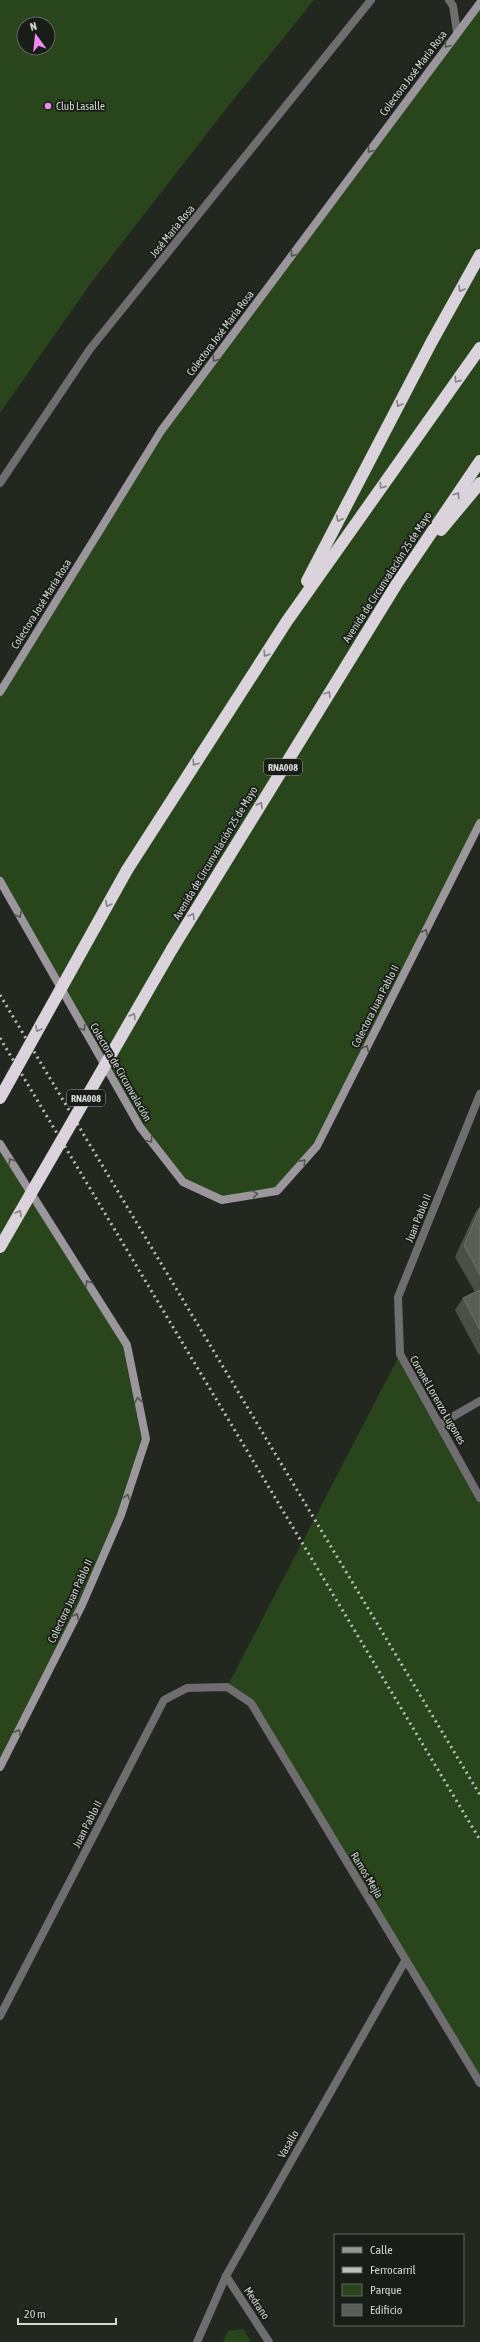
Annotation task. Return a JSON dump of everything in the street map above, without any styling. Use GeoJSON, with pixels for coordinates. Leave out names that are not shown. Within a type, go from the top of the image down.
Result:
{"type":"FeatureCollection","features":[{"type":"Feature","properties":{"kind":"highway"},"geometry":{"type":"LineString","coordinates":[[287,621],[424,357],[480,255]]}},
{"type":"Feature","properties":{"kind":"highway"},"geometry":{"type":"LineString","coordinates":[[0,1098],[127,870],[287,621],[480,348]]}},
{"type":"Feature","properties":{"kind":"highway","name":"Avenida de Circunvalación 25 de Mayo"},"geometry":{"type":"LineString","coordinates":[[0,1247],[172,949],[396,585],[480,461]]}},
{"type":"Feature","properties":{"kind":"highway"},"geometry":{"type":"LineString","coordinates":[[396,585],[480,483]]}},
{"type":"Feature","properties":{"kind":"main road","name":"Colectora José María Rosa"},"geometry":{"type":"LineString","coordinates":[[0,692],[161,431],[480,3]]}},
{"type":"Feature","properties":{"kind":"main road","name":"Colectora Juan Pablo II"},"geometry":{"type":"LineString","coordinates":[[277,1191],[317,1146],[480,822]]}},
{"type":"Feature","properties":{"kind":"main road","name":"Colectora de Circunvalación"},"geometry":{"type":"LineString","coordinates":[[0,881],[140,1127],[183,1182],[222,1200],[277,1191]]}},
{"type":"Feature","properties":{"kind":"main road","name":"Colectora Juan Pablo II"},"geometry":{"type":"LineString","coordinates":[[0,1144],[127,1345],[146,1439],[121,1515],[82,1605],[0,1767]]}},
{"type":"Feature","properties":{"kind":"street","name":"José María Rosa"},"geometry":{"type":"LineString","coordinates":[[0,483],[90,349],[371,0]]}},
{"type":"Feature","properties":{"kind":"street"},"geometry":{"type":"LineString","coordinates":[[449,0],[453,6],[457,32]]}},
{"type":"Feature","properties":{"kind":"street","name":"Juan Pablo II"},"geometry":{"type":"LineString","coordinates":[[400,1354],[398,1297],[480,1094]]}},
{"type":"Feature","properties":{"kind":"street","name":"Coronel Lorenzo Lugones"},"geometry":{"type":"LineString","coordinates":[[400,1354],[480,1498]]}},
{"type":"Feature","properties":{"kind":"street"},"geometry":{"type":"LineString","coordinates":[[440,1424],[480,1401]]}},
{"type":"Feature","properties":{"kind":"street","name":"Juan Pablo II"},"geometry":{"type":"LineString","coordinates":[[0,2016],[164,1700],[187,1688],[227,1688]]}},
{"type":"Feature","properties":{"kind":"street","name":"Ramos Mejía"},"geometry":{"type":"LineString","coordinates":[[227,1688],[251,1703],[405,1961],[480,2083]]}},
{"type":"Feature","properties":{"kind":"street","name":"Vasallo"},"geometry":{"type":"LineString","coordinates":[[197,2342],[226,2276],[405,1961]]}},
{"type":"Feature","properties":{"kind":"street","name":"Medrano"},"geometry":{"type":"LineString","coordinates":[[226,2276],[269,2342]]}},
{"type":"Feature","properties":{"kind":"green space"},"geometry":{"type":"Polygon","coordinates":[[[0,0],[314,0],[222,114],[91,283],[0,413],[0,0]]]}},
{"type":"Feature","properties":{"kind":"green space"},"geometry":{"type":"Polygon","coordinates":[[[480,3],[480,823],[317,1146],[277,1191],[222,1200],[183,1182],[140,1127],[0,881],[0,692],[161,431],[480,3]]]}},
{"type":"Feature","properties":{"kind":"green space"},"geometry":{"type":"Polygon","coordinates":[[[0,1144],[127,1345],[146,1439],[121,1515],[0,1767],[0,1144]]]}},
{"type":"Feature","properties":{"kind":"green space"},"geometry":{"type":"Polygon","coordinates":[[[400,1354],[480,1498],[480,2083],[251,1703],[227,1687],[400,1354]]]}},
{"type":"Feature","properties":{"kind":"green space"},"geometry":{"type":"Polygon","coordinates":[[[243,2329],[251,2342],[223,2342],[228,2331],[243,2329]]]}},
{"type":"Feature","properties":{"kind":"building"},"geometry":{"type":"Polygon","coordinates":[[[480,1208],[480,1275],[464,1245],[480,1208]]]}},
{"type":"Feature","properties":{"kind":"building"},"geometry":{"type":"Polygon","coordinates":[[[480,1290],[480,1330],[463,1298],[480,1290]]]}},
{"type":"Feature","properties":{"kind":"railway"},"geometry":{"type":"LineString","coordinates":[[0,995],[480,1795]]}},
{"type":"Feature","properties":{"kind":"railway"},"geometry":{"type":"LineString","coordinates":[[0,1038],[480,1840]]}},
{"type":"Feature","properties":{"kind":"place","name":"Club Lasalle"},"geometry":{"type":"Point","coordinates":[48,106]}}]}
